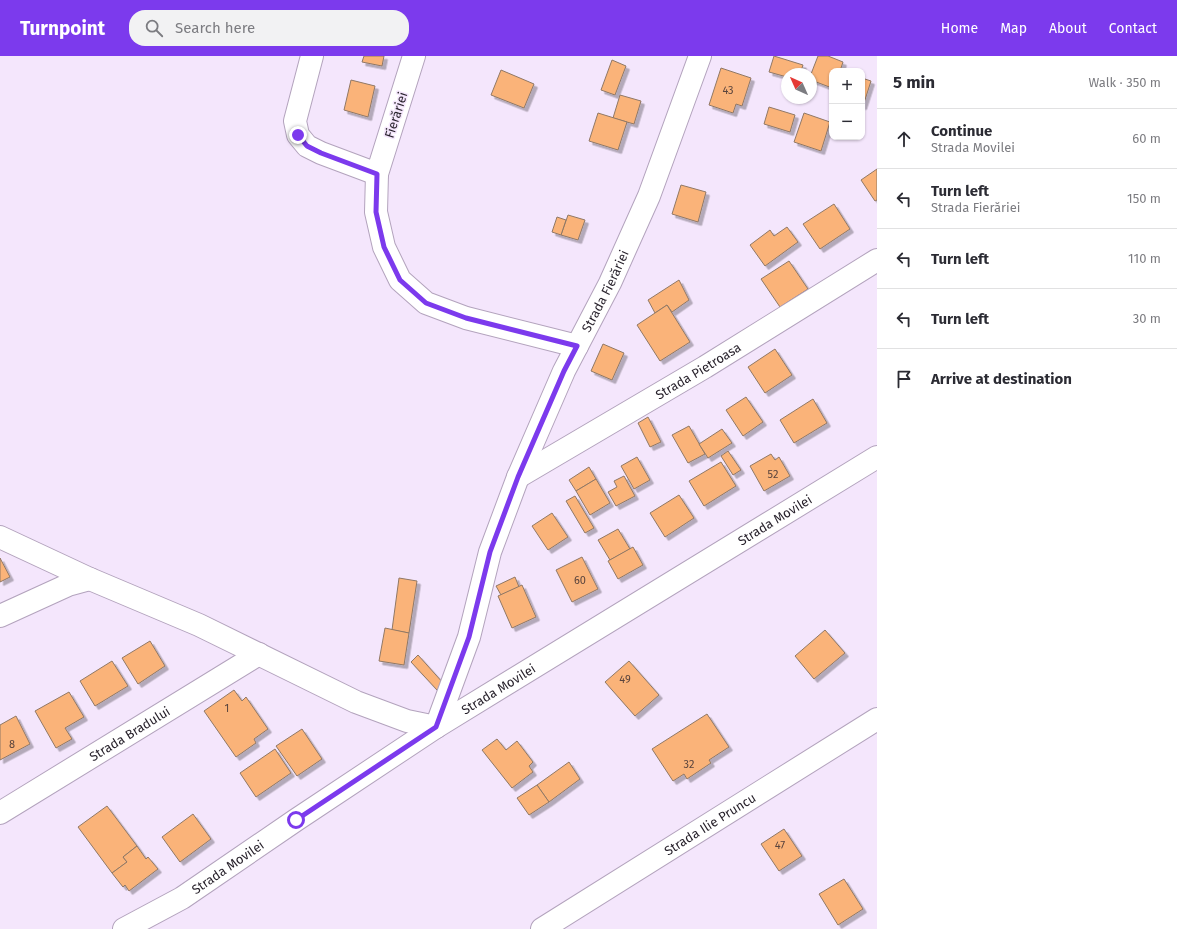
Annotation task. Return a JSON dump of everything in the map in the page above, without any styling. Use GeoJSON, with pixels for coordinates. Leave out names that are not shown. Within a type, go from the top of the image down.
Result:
{"type":"FeatureCollection","features":[{"type":"Feature","properties":{"kind":"street"},"geometry":{"type":"LineString","coordinates":[[312,56],[295,121],[298,135],[307,146],[321,153],[377,174]]}},
{"type":"Feature","properties":{"kind":"street","name":"Fierăriei"},"geometry":{"type":"LineString","coordinates":[[414,56],[377,174],[376,212],[384,247],[400,280],[426,303],[466,318],[577,346]]}},
{"type":"Feature","properties":{"kind":"street","name":"Strada Fierăriei"},"geometry":{"type":"LineString","coordinates":[[436,727],[469,637],[490,552],[518,477],[564,371],[610,284],[649,196],[700,56]]}},
{"type":"Feature","properties":{"kind":"street","name":"Strada Pietroasa"},"geometry":{"type":"LineString","coordinates":[[518,477],[705,367],[877,260]]}},
{"type":"Feature","properties":{"kind":"street","name":"Strada Movilei"},"geometry":{"type":"LineString","coordinates":[[124,929],[182,898],[436,727],[877,457]]}},
{"type":"Feature","properties":{"kind":"street"},"geometry":{"type":"LineString","coordinates":[[0,537],[90,579],[199,625],[356,702],[408,721],[436,727]]}},
{"type":"Feature","properties":{"kind":"street"},"geometry":{"type":"LineString","coordinates":[[0,616],[68,585],[90,579]]}},
{"type":"Feature","properties":{"kind":"street","name":"Strada Bradului"},"geometry":{"type":"LineString","coordinates":[[0,813],[259,654]]}},
{"type":"Feature","properties":{"kind":"street","name":"Strada Ilie Pruncu"},"geometry":{"type":"LineString","coordinates":[[542,929],[877,719]]}},
{"type":"Feature","properties":{"kind":"building"},"geometry":{"type":"Polygon","coordinates":[[[364,56],[384,56],[382,66],[362,62],[364,56]]]}},
{"type":"Feature","properties":{"kind":"building"},"geometry":{"type":"Polygon","coordinates":[[[774,56],[803,65],[802,68],[781,68],[781,75],[769,72],[774,56]]]}},
{"type":"Feature","properties":{"kind":"building"},"geometry":{"type":"Polygon","coordinates":[[[818,56],[828,56],[843,62],[841,68],[829,68],[829,87],[817,82],[817,68],[813,68],[818,56]]]}},
{"type":"Feature","properties":{"kind":"building"},"geometry":{"type":"Polygon","coordinates":[[[612,60],[626,66],[615,95],[601,90],[612,60]]]}},
{"type":"Feature","properties":{"kind":"building"},"geometry":{"type":"Polygon","coordinates":[[[721,68],[751,78],[742,106],[736,104],[733,113],[709,105],[721,68]]]}},
{"type":"Feature","properties":{"kind":"building"},"geometry":{"type":"Polygon","coordinates":[[[501,70],[534,84],[524,108],[491,95],[501,70]]]}},
{"type":"Feature","properties":{"kind":"building"},"geometry":{"type":"Polygon","coordinates":[[[865,79],[871,81],[865,100],[865,79]]]}},
{"type":"Feature","properties":{"kind":"building"},"geometry":{"type":"Polygon","coordinates":[[[351,80],[375,86],[368,117],[344,110],[351,80]]]}},
{"type":"Feature","properties":{"kind":"building"},"geometry":{"type":"Polygon","coordinates":[[[620,95],[641,101],[634,124],[613,118],[620,95]]]}},
{"type":"Feature","properties":{"kind":"building"},"geometry":{"type":"Polygon","coordinates":[[[769,107],[795,115],[790,132],[764,124],[769,107]]]}},
{"type":"Feature","properties":{"kind":"building"},"geometry":{"type":"Polygon","coordinates":[[[598,113],[627,122],[618,150],[589,141],[598,113]]]}},
{"type":"Feature","properties":{"kind":"building"},"geometry":{"type":"Polygon","coordinates":[[[804,113],[829,122],[821,151],[794,142],[804,113]]]}},
{"type":"Feature","properties":{"kind":"building"},"geometry":{"type":"Polygon","coordinates":[[[877,169],[877,200],[875,201],[861,180],[877,169]]]}},
{"type":"Feature","properties":{"kind":"building"},"geometry":{"type":"Polygon","coordinates":[[[681,185],[706,192],[698,222],[672,214],[681,185]]]}},
{"type":"Feature","properties":{"kind":"building"},"geometry":{"type":"Polygon","coordinates":[[[834,204],[850,229],[820,249],[803,224],[834,204]]]}},
{"type":"Feature","properties":{"kind":"building"},"geometry":{"type":"Polygon","coordinates":[[[568,215],[585,220],[578,240],[561,235],[568,215]]]}},
{"type":"Feature","properties":{"kind":"building"},"geometry":{"type":"Polygon","coordinates":[[[557,217],[566,220],[561,235],[552,232],[557,217]]]}},
{"type":"Feature","properties":{"kind":"building"},"geometry":{"type":"Polygon","coordinates":[[[787,227],[798,242],[765,266],[750,245],[770,230],[774,236],[787,227]]]}},
{"type":"Feature","properties":{"kind":"building"},"geometry":{"type":"Polygon","coordinates":[[[789,261],[808,289],[780,307],[761,279],[789,261]]]}},
{"type":"Feature","properties":{"kind":"building"},"geometry":{"type":"Polygon","coordinates":[[[679,280],[689,300],[672,312],[667,305],[655,313],[648,300],[679,280]]]}},
{"type":"Feature","properties":{"kind":"building"},"geometry":{"type":"Polygon","coordinates":[[[667,305],[690,342],[660,361],[637,325],[667,305]]]}},
{"type":"Feature","properties":{"kind":"building"},"geometry":{"type":"Polygon","coordinates":[[[603,344],[624,353],[612,380],[591,371],[603,344]]]}},
{"type":"Feature","properties":{"kind":"building"},"geometry":{"type":"Polygon","coordinates":[[[775,349],[792,375],[765,393],[748,367],[775,349]]]}},
{"type":"Feature","properties":{"kind":"building"},"geometry":{"type":"Polygon","coordinates":[[[746,397],[763,422],[743,436],[726,410],[746,397]]]}},
{"type":"Feature","properties":{"kind":"building"},"geometry":{"type":"Polygon","coordinates":[[[813,399],[827,423],[794,443],[780,420],[813,399]]]}},
{"type":"Feature","properties":{"kind":"building"},"geometry":{"type":"Polygon","coordinates":[[[648,417],[661,442],[650,447],[638,423],[648,417]]]}},
{"type":"Feature","properties":{"kind":"building"},"geometry":{"type":"Polygon","coordinates":[[[689,426],[705,454],[688,463],[672,435],[689,426]]]}},
{"type":"Feature","properties":{"kind":"building"},"geometry":{"type":"Polygon","coordinates":[[[722,429],[732,443],[708,458],[699,444],[722,429]]]}},
{"type":"Feature","properties":{"kind":"building"},"geometry":{"type":"Polygon","coordinates":[[[728,451],[741,470],[733,475],[721,456],[728,451]]]}},
{"type":"Feature","properties":{"kind":"building"},"geometry":{"type":"Polygon","coordinates":[[[771,454],[775,460],[779,457],[790,476],[764,491],[750,466],[771,454]]]}},
{"type":"Feature","properties":{"kind":"building"},"geometry":{"type":"Polygon","coordinates":[[[637,457],[650,480],[634,489],[621,466],[637,457]]]}},
{"type":"Feature","properties":{"kind":"building"},"geometry":{"type":"Polygon","coordinates":[[[721,462],[736,486],[704,506],[689,481],[721,462]]]}},
{"type":"Feature","properties":{"kind":"building"},"geometry":{"type":"Polygon","coordinates":[[[589,467],[596,479],[576,491],[569,480],[589,467]]]}},
{"type":"Feature","properties":{"kind":"building"},"geometry":{"type":"Polygon","coordinates":[[[624,476],[635,496],[616,506],[608,492],[617,487],[614,481],[624,476]]]}},
{"type":"Feature","properties":{"kind":"building"},"geometry":{"type":"Polygon","coordinates":[[[596,479],[610,503],[590,515],[576,491],[596,479]]]}},
{"type":"Feature","properties":{"kind":"building"},"geometry":{"type":"Polygon","coordinates":[[[679,495],[694,518],[665,537],[650,513],[679,495]]]}},
{"type":"Feature","properties":{"kind":"building"},"geometry":{"type":"Polygon","coordinates":[[[575,496],[594,528],[585,533],[566,501],[575,496]]]}},
{"type":"Feature","properties":{"kind":"building"},"geometry":{"type":"Polygon","coordinates":[[[552,513],[568,537],[548,550],[532,526],[552,513]]]}},
{"type":"Feature","properties":{"kind":"building"},"geometry":{"type":"Polygon","coordinates":[[[618,529],[630,549],[610,560],[598,540],[618,529]]]}},
{"type":"Feature","properties":{"kind":"building"},"geometry":{"type":"Polygon","coordinates":[[[633,547],[643,565],[618,579],[608,561],[633,547]]]}},
{"type":"Feature","properties":{"kind":"building"},"geometry":{"type":"Polygon","coordinates":[[[582,557],[598,589],[572,602],[556,570],[582,557]]]}},
{"type":"Feature","properties":{"kind":"building"},"geometry":{"type":"Polygon","coordinates":[[[0,558],[10,577],[0,582],[0,558]]]}},
{"type":"Feature","properties":{"kind":"building"},"geometry":{"type":"Polygon","coordinates":[[[515,577],[519,587],[501,595],[496,586],[515,577]]]}},
{"type":"Feature","properties":{"kind":"building"},"geometry":{"type":"Polygon","coordinates":[[[399,578],[417,581],[409,633],[392,630],[399,578]]]}},
{"type":"Feature","properties":{"kind":"building"},"geometry":{"type":"Polygon","coordinates":[[[522,585],[536,617],[512,628],[498,596],[522,585]]]}},
{"type":"Feature","properties":{"kind":"building"},"geometry":{"type":"Polygon","coordinates":[[[385,628],[409,633],[404,665],[379,661],[385,628]]]}},
{"type":"Feature","properties":{"kind":"building"},"geometry":{"type":"Polygon","coordinates":[[[825,630],[845,653],[814,679],[795,656],[825,630]]]}},
{"type":"Feature","properties":{"kind":"building"},"geometry":{"type":"Polygon","coordinates":[[[150,641],[165,666],[138,684],[122,658],[150,641]]]}},
{"type":"Feature","properties":{"kind":"building"},"geometry":{"type":"Polygon","coordinates":[[[418,655],[444,684],[437,690],[411,662],[418,655]]]}},
{"type":"Feature","properties":{"kind":"building"},"geometry":{"type":"Polygon","coordinates":[[[112,661],[128,686],[95,706],[80,681],[112,661]]]}},
{"type":"Feature","properties":{"kind":"building"},"geometry":{"type":"Polygon","coordinates":[[[629,661],[659,695],[635,716],[605,682],[629,661]]]}},
{"type":"Feature","properties":{"kind":"building"},"geometry":{"type":"Polygon","coordinates":[[[234,690],[242,701],[246,697],[268,729],[254,739],[256,743],[236,757],[204,711],[234,690]]]}},
{"type":"Feature","properties":{"kind":"building"},"geometry":{"type":"Polygon","coordinates":[[[69,692],[84,717],[65,728],[72,739],[56,748],[35,711],[69,692]]]}},
{"type":"Feature","properties":{"kind":"building"},"geometry":{"type":"Polygon","coordinates":[[[707,714],[729,747],[709,760],[711,763],[687,779],[684,774],[673,781],[652,749],[707,714]]]}},
{"type":"Feature","properties":{"kind":"building"},"geometry":{"type":"Polygon","coordinates":[[[16,716],[30,744],[0,760],[0,725],[16,716]]]}},
{"type":"Feature","properties":{"kind":"building"},"geometry":{"type":"Polygon","coordinates":[[[302,729],[322,759],[297,776],[276,746],[302,729]]]}},
{"type":"Feature","properties":{"kind":"building"},"geometry":{"type":"Polygon","coordinates":[[[497,739],[506,750],[517,741],[533,762],[529,766],[533,772],[512,788],[482,750],[497,739]]]}},
{"type":"Feature","properties":{"kind":"building"},"geometry":{"type":"Polygon","coordinates":[[[275,749],[291,773],[256,797],[240,773],[275,749]]]}},
{"type":"Feature","properties":{"kind":"building"},"geometry":{"type":"Polygon","coordinates":[[[569,762],[580,779],[549,802],[537,785],[569,762]]]}},
{"type":"Feature","properties":{"kind":"building"},"geometry":{"type":"Polygon","coordinates":[[[537,785],[549,802],[529,815],[517,798],[537,785]]]}},
{"type":"Feature","properties":{"kind":"building"},"geometry":{"type":"Polygon","coordinates":[[[107,806],[137,846],[123,857],[127,862],[112,873],[78,827],[107,806]]]}},
{"type":"Feature","properties":{"kind":"building"},"geometry":{"type":"Polygon","coordinates":[[[193,814],[211,839],[180,862],[162,837],[193,814]]]}},
{"type":"Feature","properties":{"kind":"building"},"geometry":{"type":"Polygon","coordinates":[[[784,829],[802,856],[779,871],[761,844],[784,829]]]}},
{"type":"Feature","properties":{"kind":"building"},"geometry":{"type":"Polygon","coordinates":[[[137,846],[146,859],[148,857],[158,869],[129,891],[125,885],[123,887],[112,873],[127,862],[123,857],[137,846]]]}},
{"type":"Feature","properties":{"kind":"building"},"geometry":{"type":"Polygon","coordinates":[[[844,879],[863,909],[838,925],[819,894],[844,879]]]}},
{"type":"Feature","properties":{"kind":"route"},"geometry":{"type":"LineString","coordinates":[[296,820],[436,727],[469,637],[490,552],[518,477],[564,371],[577,346],[466,318],[426,303],[400,280],[384,247],[376,212],[377,174],[321,153],[307,146],[298,135]]}}]}
